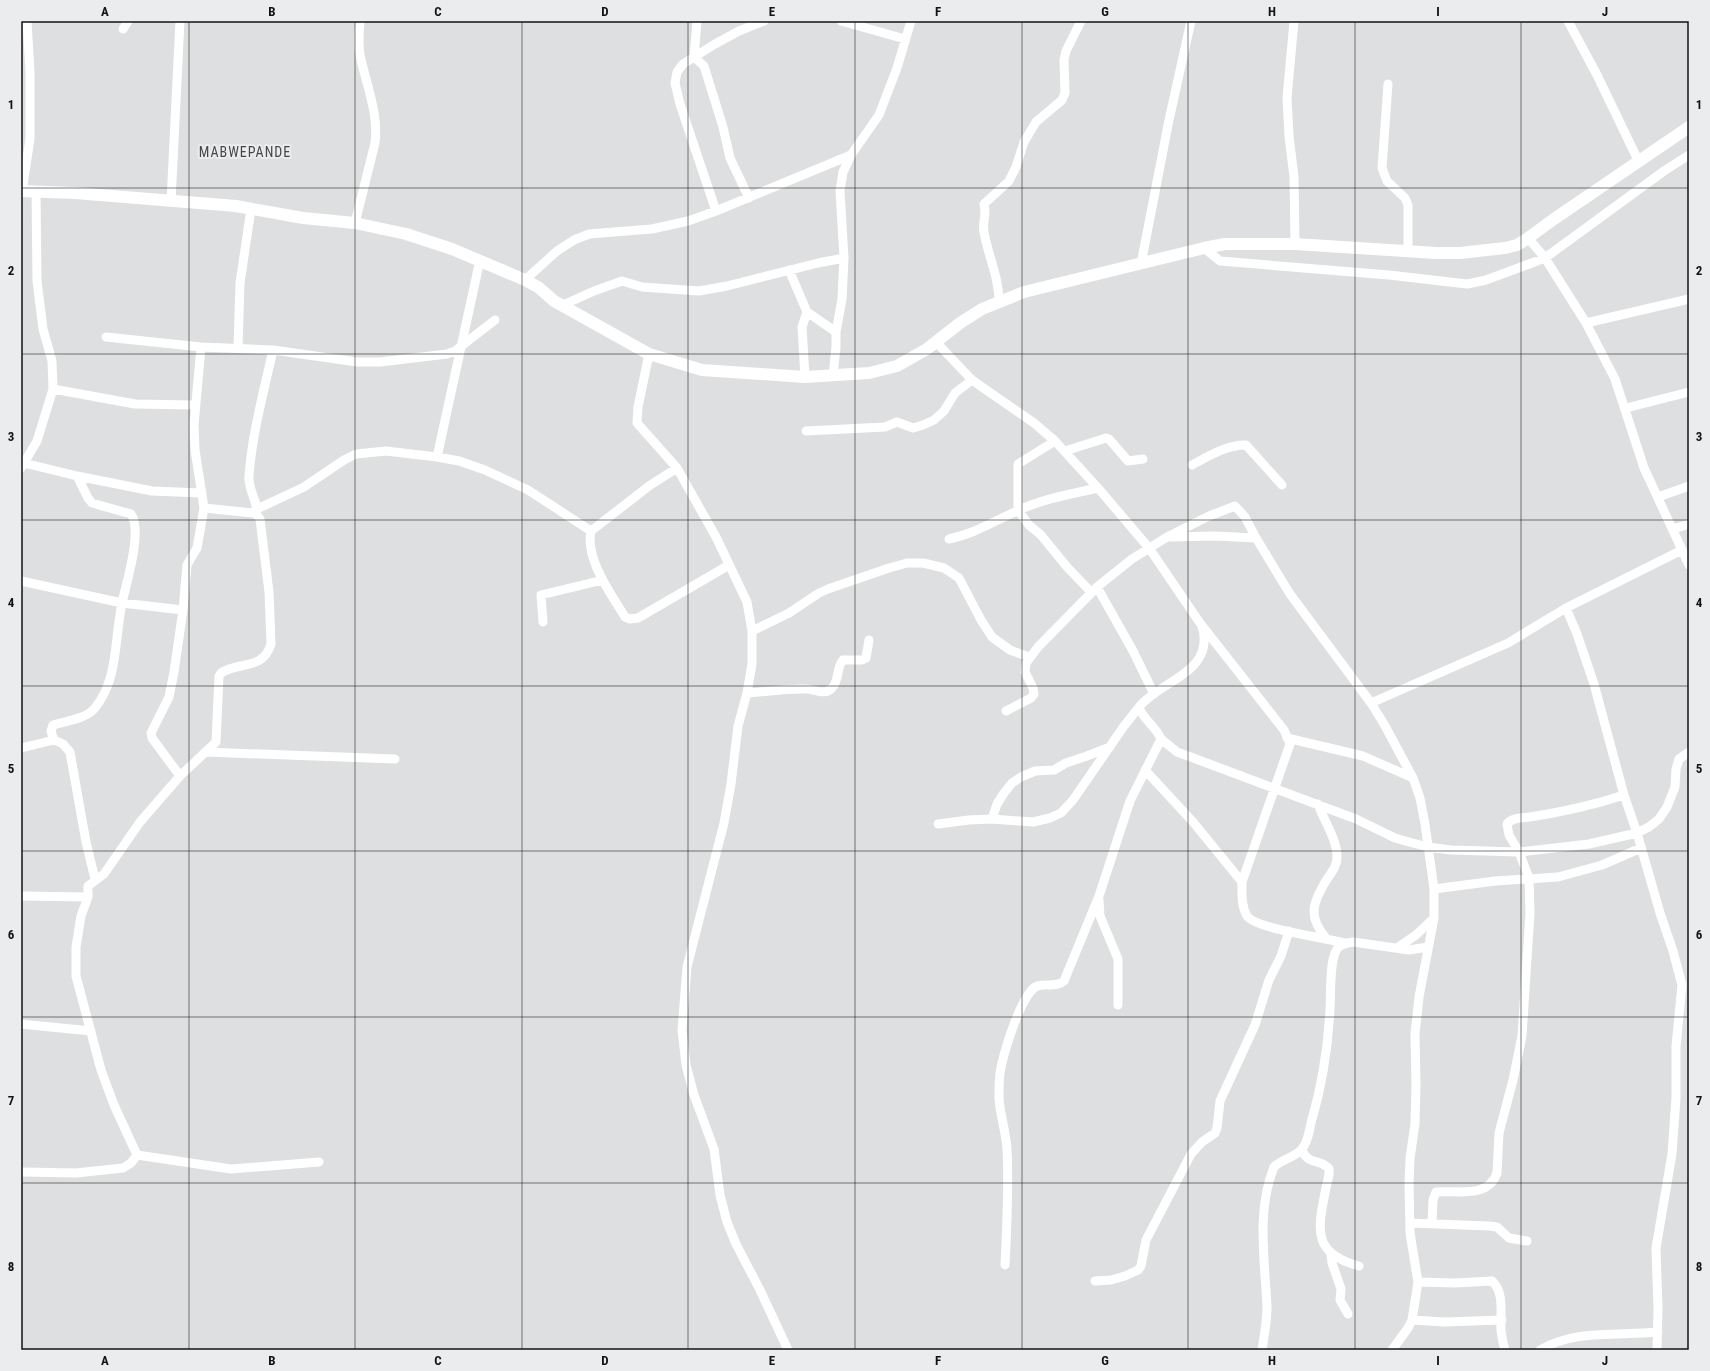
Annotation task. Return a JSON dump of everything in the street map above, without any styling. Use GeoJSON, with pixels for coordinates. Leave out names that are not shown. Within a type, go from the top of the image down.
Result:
{"type":"FeatureCollection","features":[{"type":"Feature","properties":{"kind":"street"},"geometry":{"type":"LineString","coordinates":[[27,21],[30,72],[30,138],[22,191],[236,206],[303,218],[355,223],[406,234],[452,249],[525,280],[538,287],[554,301],[564,305],[649,354],[702,370],[805,377],[869,373],[897,366],[914,358],[960,323],[982,309],[1024,292],[1225,244],[1295,244],[1460,253],[1505,248],[1517,245],[1638,160],[1689,127]]}},
{"type":"Feature","properties":{"kind":"street"},"geometry":{"type":"LineString","coordinates":[[123,29],[128,21]]}},
{"type":"Feature","properties":{"kind":"street"},"geometry":{"type":"LineString","coordinates":[[171,201],[180,21]]}},
{"type":"Feature","properties":{"kind":"street"},"geometry":{"type":"LineString","coordinates":[[355,223],[377,130],[360,54],[358,36],[360,21]]}},
{"type":"Feature","properties":{"kind":"street"},"geometry":{"type":"LineString","coordinates":[[694,57],[698,21]]}},
{"type":"Feature","properties":{"kind":"street"},"geometry":{"type":"LineString","coordinates":[[716,211],[680,104],[675,83],[677,72],[683,64],[694,57],[739,31],[764,21]]}},
{"type":"Feature","properties":{"kind":"street"},"geometry":{"type":"LineString","coordinates":[[841,21],[905,39]]}},
{"type":"Feature","properties":{"kind":"street"},"geometry":{"type":"LineString","coordinates":[[833,376],[836,332],[842,299],[844,258],[840,191],[843,172],[851,156],[880,115],[897,68],[911,21]]}},
{"type":"Feature","properties":{"kind":"street"},"geometry":{"type":"LineString","coordinates":[[999,302],[999,289],[984,232],[983,220],[986,212],[984,204],[1009,180],[1016,166],[1024,142],[1036,122],[1062,100],[1065,93],[1064,60],[1066,51],[1081,21]]}},
{"type":"Feature","properties":{"kind":"street"},"geometry":{"type":"LineString","coordinates":[[1141,264],[1169,120],[1191,21]]}},
{"type":"Feature","properties":{"kind":"street"},"geometry":{"type":"LineString","coordinates":[[1294,21],[1287,98],[1288,136],[1294,177],[1295,244]]}},
{"type":"Feature","properties":{"kind":"street"},"geometry":{"type":"LineString","coordinates":[[1568,21],[1597,75],[1638,160]]}},
{"type":"Feature","properties":{"kind":"street"},"geometry":{"type":"LineString","coordinates":[[694,57],[704,66],[719,114],[730,158],[749,198]]}},
{"type":"Feature","properties":{"kind":"street"},"geometry":{"type":"LineString","coordinates":[[21,59],[30,72]]}},
{"type":"Feature","properties":{"kind":"street"},"geometry":{"type":"LineString","coordinates":[[1388,84],[1382,168],[1388,181],[1405,198],[1408,205],[1408,251]]}},
{"type":"Feature","properties":{"kind":"street"},"geometry":{"type":"LineString","coordinates":[[1204,248],[1220,261],[1389,274],[1467,284],[1486,280],[1545,258],[1664,171],[1689,155]]}},
{"type":"Feature","properties":{"kind":"street"},"geometry":{"type":"LineString","coordinates":[[525,280],[557,251],[574,240],[589,234],[652,229],[688,221],[749,198],[851,156]]}},
{"type":"Feature","properties":{"kind":"street"},"geometry":{"type":"LineString","coordinates":[[36,191],[37,281],[43,329],[52,361],[53,390],[37,441],[23,466],[161,493],[202,493]]}},
{"type":"Feature","properties":{"kind":"street"},"geometry":{"type":"LineString","coordinates":[[238,348],[240,283],[251,209]]}},
{"type":"Feature","properties":{"kind":"street"},"geometry":{"type":"LineString","coordinates":[[1528,238],[1545,258],[1586,322],[1615,379],[1626,408],[1639,453],[1689,565]]}},
{"type":"Feature","properties":{"kind":"street"},"geometry":{"type":"LineString","coordinates":[[564,305],[622,281],[642,287],[699,292],[844,258]]}},
{"type":"Feature","properties":{"kind":"street"},"geometry":{"type":"LineString","coordinates":[[437,457],[480,260]]}},
{"type":"Feature","properties":{"kind":"street"},"geometry":{"type":"LineString","coordinates":[[789,270],[807,312],[836,332]]}},
{"type":"Feature","properties":{"kind":"street"},"geometry":{"type":"LineString","coordinates":[[1586,322],[1689,299]]}},
{"type":"Feature","properties":{"kind":"street"},"geometry":{"type":"LineString","coordinates":[[805,377],[802,327],[807,312]]}},
{"type":"Feature","properties":{"kind":"street"},"geometry":{"type":"LineString","coordinates":[[106,337],[201,346],[273,350],[357,362],[447,354],[462,346],[495,320]]}},
{"type":"Feature","properties":{"kind":"street"},"geometry":{"type":"LineString","coordinates":[[936,342],[972,380],[1033,422],[1065,451],[1149,548],[1200,623],[1284,730],[1290,744],[1288,753],[1242,882],[1242,897],[1247,916],[1252,920],[1289,931],[1345,943],[1368,944],[1409,950],[1428,947]]}},
{"type":"Feature","properties":{"kind":"street"},"geometry":{"type":"LineString","coordinates":[[180,776],[151,736],[169,697],[183,610],[187,564],[197,548],[204,508],[195,450],[194,425],[201,346]]}},
{"type":"Feature","properties":{"kind":"street"},"geometry":{"type":"LineString","coordinates":[[137,1155],[114,1105],[101,1070],[76,976],[75,962],[80,916],[88,897],[88,886],[95,879],[104,874],[140,822],[180,776],[216,742],[219,676],[221,673],[260,660],[270,647],[269,592],[262,524],[250,489],[249,475],[257,426],[273,350]]}},
{"type":"Feature","properties":{"kind":"street"},"geometry":{"type":"LineString","coordinates":[[649,354],[638,407],[637,423],[677,468],[716,537],[747,602],[752,631],[752,664],[747,693],[738,726],[731,784],[724,823],[687,967],[682,1030],[686,1065],[694,1095],[714,1149],[720,1195],[727,1222],[736,1244],[760,1290],[788,1350]]}},
{"type":"Feature","properties":{"kind":"street"},"geometry":{"type":"LineString","coordinates":[[806,431],[885,427],[897,422],[913,428],[923,425],[934,420],[944,410],[955,393],[972,380]]}},
{"type":"Feature","properties":{"kind":"street"},"geometry":{"type":"LineString","coordinates":[[53,390],[135,404],[195,405]]}},
{"type":"Feature","properties":{"kind":"street"},"geometry":{"type":"LineString","coordinates":[[1626,408],[1689,392]]}},
{"type":"Feature","properties":{"kind":"street"},"geometry":{"type":"LineString","coordinates":[[1065,451],[1106,438],[1109,439],[1128,461],[1143,459]]}},
{"type":"Feature","properties":{"kind":"street"},"geometry":{"type":"LineString","coordinates":[[1055,441],[1018,464],[1018,510],[1029,525],[1041,535],[1067,567],[1094,590],[1133,651],[1154,694]]}},
{"type":"Feature","properties":{"kind":"street"},"geometry":{"type":"LineString","coordinates":[[1192,465],[1219,452],[1241,445],[1246,445],[1282,485]]}},
{"type":"Feature","properties":{"kind":"street"},"geometry":{"type":"LineString","coordinates":[[204,508],[257,511],[304,487],[344,460],[356,454],[386,451],[459,461],[485,470],[528,490],[591,531]]}},
{"type":"Feature","properties":{"kind":"street"},"geometry":{"type":"LineString","coordinates":[[677,468],[649,486],[591,531],[590,538],[594,561],[603,580],[626,616],[630,618],[638,618],[729,565]]}},
{"type":"Feature","properties":{"kind":"street"},"geometry":{"type":"LineString","coordinates":[[54,740],[51,731],[53,725],[90,713],[106,690],[111,675],[122,603],[134,545],[133,518],[131,514],[92,503],[77,476]]}},
{"type":"Feature","properties":{"kind":"street"},"geometry":{"type":"LineString","coordinates":[[1658,497],[1689,486]]}},
{"type":"Feature","properties":{"kind":"street"},"geometry":{"type":"LineString","coordinates":[[949,539],[963,536],[985,528],[1018,510],[1048,500],[1098,488]]}},
{"type":"Feature","properties":{"kind":"street"},"geometry":{"type":"LineString","coordinates":[[1006,711],[1031,698],[1034,694],[1025,672],[1026,663],[1029,658],[1094,590],[1116,570],[1167,538],[1209,516],[1235,506],[1245,517],[1290,594],[1371,703],[1388,731],[1413,778],[1420,798],[1434,889],[1434,918],[1419,997],[1415,1034],[1415,1124],[1409,1171],[1411,1244],[1418,1282],[1412,1320],[1404,1335],[1392,1350]]}},
{"type":"Feature","properties":{"kind":"street"},"geometry":{"type":"LineString","coordinates":[[1673,529],[1689,524]]}},
{"type":"Feature","properties":{"kind":"street"},"geometry":{"type":"LineString","coordinates":[[1167,538],[1215,536],[1256,538]]}},
{"type":"Feature","properties":{"kind":"street"},"geometry":{"type":"LineString","coordinates":[[1371,703],[1508,643],[1566,608],[1682,550]]}},
{"type":"Feature","properties":{"kind":"street"},"geometry":{"type":"LineString","coordinates":[[752,631],[789,613],[823,591],[889,568],[907,564],[923,563],[944,568],[959,578],[981,620],[992,637],[1010,650],[1029,658]]}},
{"type":"Feature","properties":{"kind":"street"},"geometry":{"type":"LineString","coordinates":[[543,622],[541,595],[603,580]]}},
{"type":"Feature","properties":{"kind":"street"},"geometry":{"type":"LineString","coordinates":[[21,581],[122,603],[183,610]]}},
{"type":"Feature","properties":{"kind":"street"},"geometry":{"type":"LineString","coordinates":[[1566,608],[1594,684],[1624,795],[1686,992],[1676,1046],[1676,1098],[1672,1154],[1656,1248],[1657,1350]]}},
{"type":"Feature","properties":{"kind":"street"},"geometry":{"type":"LineString","coordinates":[[938,824],[992,819],[1033,822],[1050,818],[1061,813],[1073,800],[1128,720],[1139,707],[1154,694],[1179,678],[1194,665],[1203,652],[1205,640],[1200,623]]}},
{"type":"Feature","properties":{"kind":"street"},"geometry":{"type":"LineString","coordinates":[[747,693],[806,689],[824,692],[830,689],[838,679],[840,663],[843,660],[862,660],[866,658],[869,640]]}},
{"type":"Feature","properties":{"kind":"street"},"geometry":{"type":"LineString","coordinates":[[1139,707],[1143,716],[1158,732],[1161,739],[1177,752],[1318,804],[1356,819],[1395,838],[1428,847],[1451,850],[1519,852],[1589,844],[1637,833],[1649,827],[1659,819],[1667,807],[1675,787],[1676,769],[1679,759],[1689,752]]}},
{"type":"Feature","properties":{"kind":"street"},"geometry":{"type":"LineString","coordinates":[[1288,738],[1363,756],[1413,778]]}},
{"type":"Feature","properties":{"kind":"street"},"geometry":{"type":"LineString","coordinates":[[1004,1265],[1008,1214],[1008,1176],[1007,1148],[1000,1100],[1000,1072],[1017,1019],[1030,991],[1041,984],[1054,985],[1064,981],[1099,896],[1130,801],[1161,739]]}},
{"type":"Feature","properties":{"kind":"street"},"geometry":{"type":"LineString","coordinates":[[21,748],[54,740],[63,744],[70,752],[86,842],[95,879]]}},
{"type":"Feature","properties":{"kind":"street"},"geometry":{"type":"LineString","coordinates":[[992,819],[997,804],[1004,793],[1016,780],[1035,771],[1054,770],[1066,763],[1110,746]]}},
{"type":"Feature","properties":{"kind":"street"},"geometry":{"type":"LineString","coordinates":[[205,752],[395,759]]}},
{"type":"Feature","properties":{"kind":"street"},"geometry":{"type":"LineString","coordinates":[[1146,770],[1193,822],[1242,882]]}},
{"type":"Feature","properties":{"kind":"street"},"geometry":{"type":"LineString","coordinates":[[1432,1224],[1433,1200],[1436,1192],[1469,1192],[1482,1189],[1490,1185],[1495,1179],[1497,1173],[1499,1133],[1513,1080],[1522,1036],[1530,913],[1529,878],[1519,852],[1509,835],[1507,824],[1509,821],[1598,803],[1624,795]]}},
{"type":"Feature","properties":{"kind":"street"},"geometry":{"type":"LineString","coordinates":[[1318,804],[1334,841],[1337,854],[1334,868],[1318,895],[1313,915],[1317,926],[1326,938]]}},
{"type":"Feature","properties":{"kind":"street"},"geometry":{"type":"LineString","coordinates":[[1434,889],[1529,878],[1558,877],[1602,864],[1641,848]]}},
{"type":"Feature","properties":{"kind":"street"},"geometry":{"type":"LineString","coordinates":[[21,896],[88,897]]}},
{"type":"Feature","properties":{"kind":"street"},"geometry":{"type":"LineString","coordinates":[[1099,896],[1100,916],[1118,959],[1118,1005]]}},
{"type":"Feature","properties":{"kind":"street"},"geometry":{"type":"LineString","coordinates":[[1397,948],[1416,935],[1434,918]]}},
{"type":"Feature","properties":{"kind":"street"},"geometry":{"type":"LineString","coordinates":[[1095,1281],[1111,1280],[1125,1276],[1138,1270],[1141,1266],[1146,1240],[1191,1154],[1202,1142],[1214,1133],[1217,1128],[1220,1101],[1255,1025],[1269,980],[1281,956],[1289,931]]}},
{"type":"Feature","properties":{"kind":"street"},"geometry":{"type":"LineString","coordinates":[[1262,1350],[1267,1308],[1263,1228],[1265,1205],[1274,1167],[1278,1162],[1302,1150],[1307,1138],[1321,1084],[1327,1040],[1334,959],[1337,948],[1345,943]]}},
{"type":"Feature","properties":{"kind":"street"},"geometry":{"type":"LineString","coordinates":[[21,1024],[90,1031]]}},
{"type":"Feature","properties":{"kind":"street"},"geometry":{"type":"LineString","coordinates":[[1302,1150],[1304,1156],[1309,1160],[1327,1165],[1329,1169],[1320,1236],[1324,1246],[1331,1255],[1359,1266]]}},
{"type":"Feature","properties":{"kind":"street"},"geometry":{"type":"LineString","coordinates":[[137,1155],[231,1169],[247,1169],[319,1162]]}},
{"type":"Feature","properties":{"kind":"street"},"geometry":{"type":"LineString","coordinates":[[21,1172],[76,1173],[123,1168],[131,1163],[137,1155]]}},
{"type":"Feature","properties":{"kind":"street"},"geometry":{"type":"LineString","coordinates":[[1410,1223],[1497,1227],[1509,1238],[1527,1241]]}},
{"type":"Feature","properties":{"kind":"street"},"geometry":{"type":"LineString","coordinates":[[1331,1255],[1332,1264],[1341,1289],[1340,1300],[1348,1314]]}},
{"type":"Feature","properties":{"kind":"street"},"geometry":{"type":"LineString","coordinates":[[1418,1282],[1455,1283],[1492,1281],[1499,1290],[1502,1320],[1501,1329],[1505,1350]]}},
{"type":"Feature","properties":{"kind":"street"},"geometry":{"type":"LineString","coordinates":[[1412,1320],[1444,1322],[1502,1320]]}},
{"type":"Feature","properties":{"kind":"street"},"geometry":{"type":"LineString","coordinates":[[1540,1350],[1565,1339],[1581,1336],[1658,1332]]}},
{"type":"Feature","properties":{"kind":"district","name":"MABWEPANDE"},"geometry":{"type":"Point","coordinates":[245,152]}}]}
